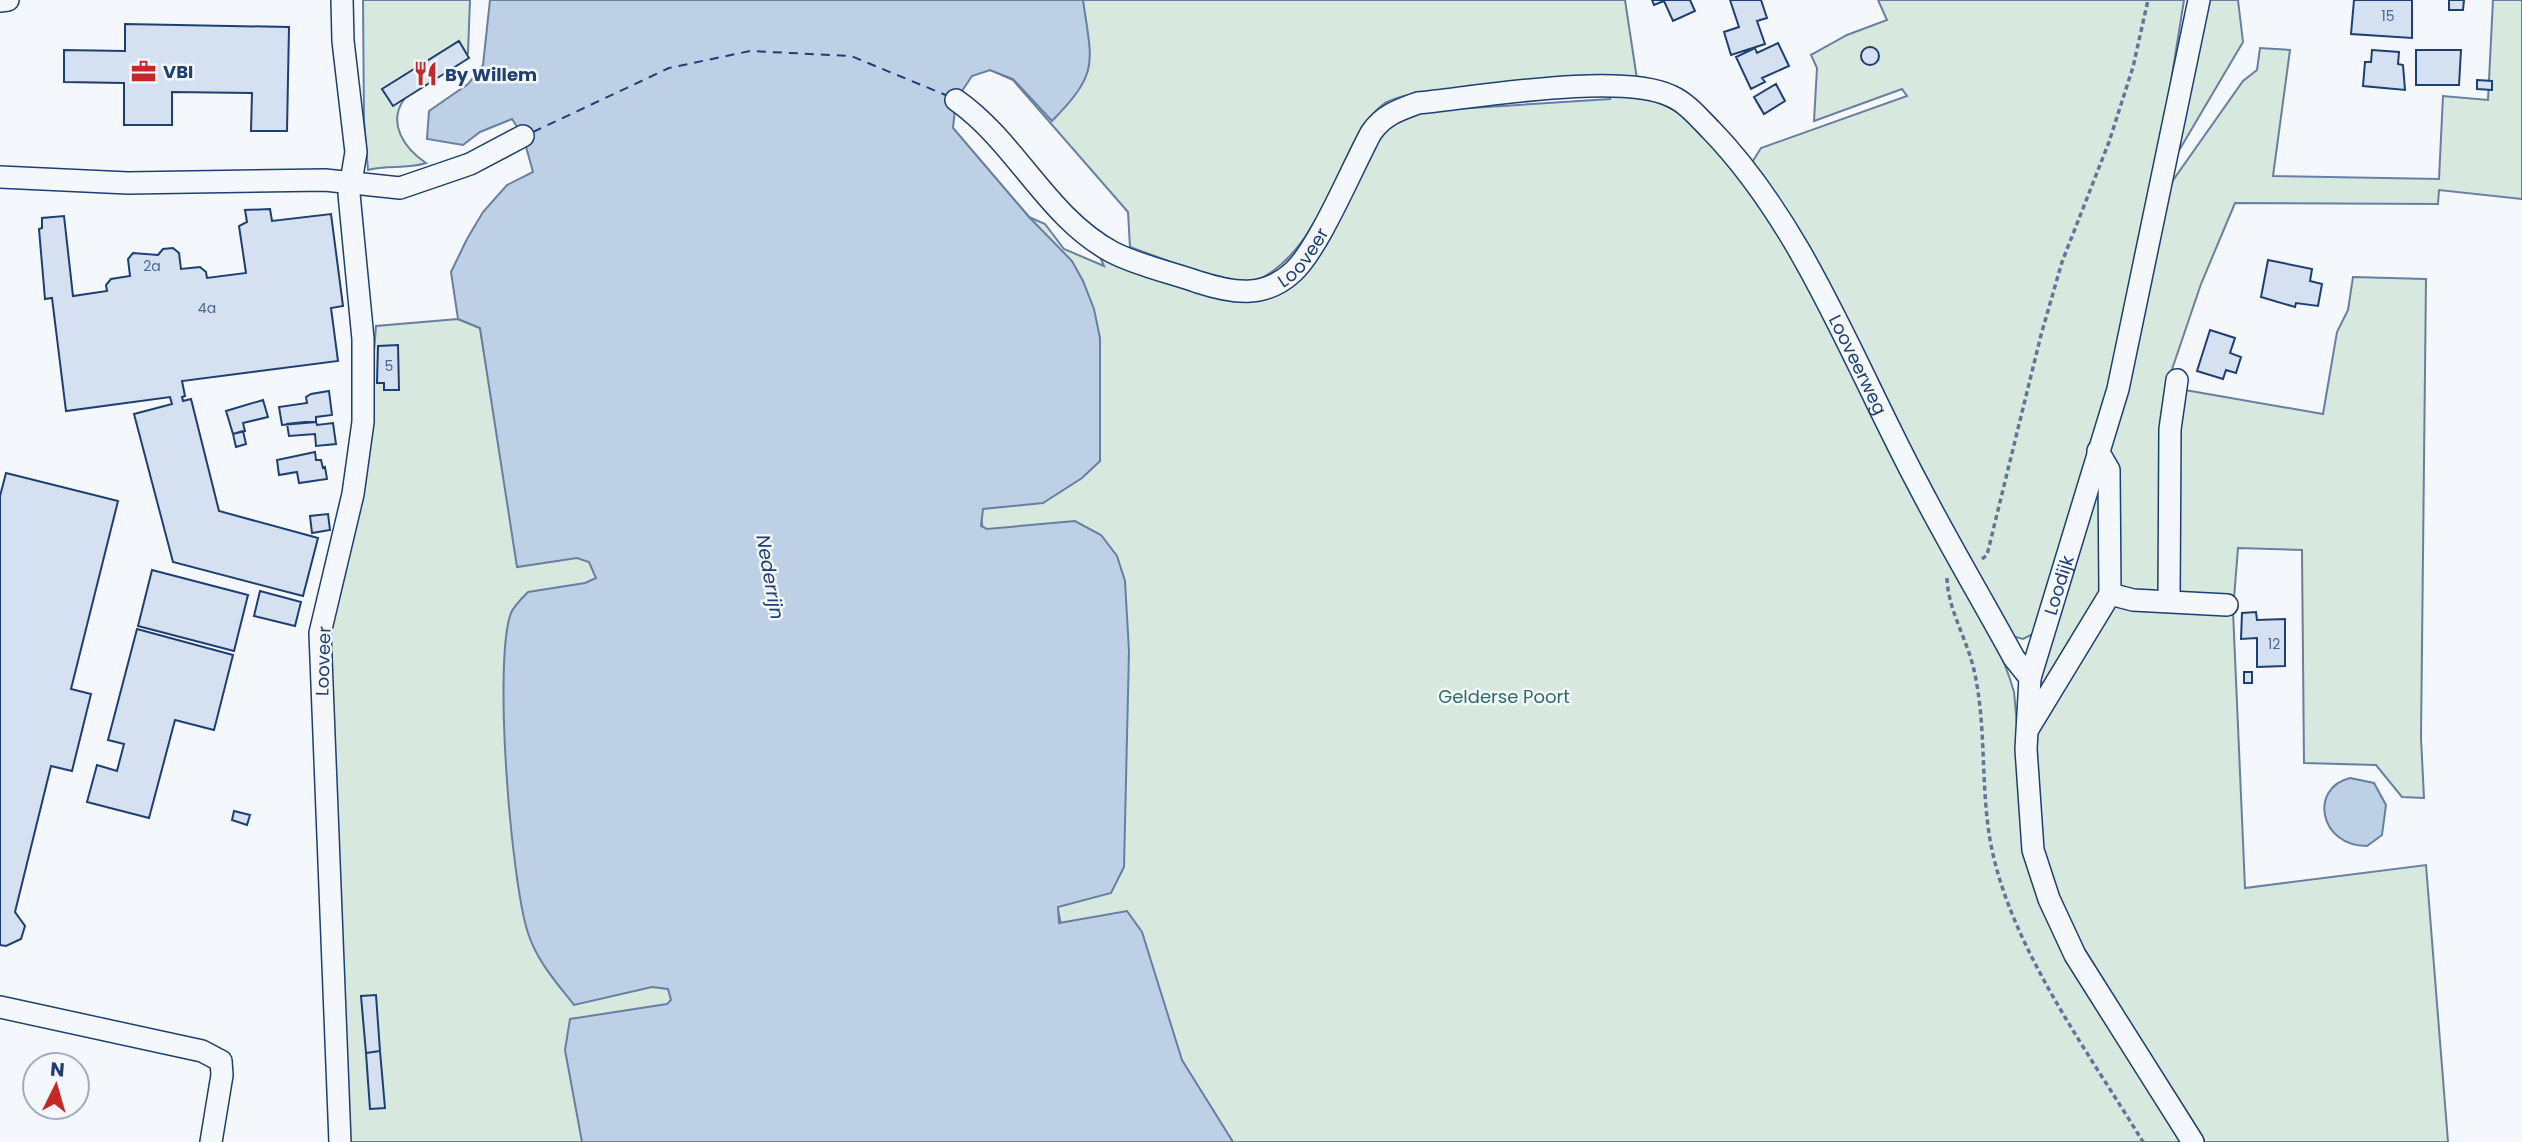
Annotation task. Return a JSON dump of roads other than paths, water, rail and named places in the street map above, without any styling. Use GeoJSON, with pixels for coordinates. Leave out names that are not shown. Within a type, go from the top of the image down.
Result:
{"type":"FeatureCollection","features":[{"type":"Feature","properties":{"kind":"street"},"geometry":{"type":"LineString","coordinates":[[0,1],[8,0]]}},
{"type":"Feature","properties":{"kind":"street","name":"Looveer"},"geometry":{"type":"LineString","coordinates":[[340,1142],[320,633],[353,494],[363,422],[363,339],[349,194],[356,152],[343,41],[342,0]]}},
{"type":"Feature","properties":{"kind":"street","name":"Loodijk"},"geometry":{"type":"LineString","coordinates":[[2193,1142],[2075,955],[2049,899],[2033,850],[2030,828],[2027,731],[2030,678],[2134,326],[2199,0]]}},
{"type":"Feature","properties":{"kind":"street","name":"Looveer"},"geometry":{"type":"LineString","coordinates":[[956,100],[980,116],[1061,211],[1112,252],[1216,288],[1257,292],[1283,280],[1305,259],[1378,121],[1392,113],[1418,103],[1590,86],[1646,89]]}},
{"type":"Feature","properties":{"kind":"street","name":"Looveerweg"},"geometry":{"type":"LineString","coordinates":[[1646,89],[1671,96],[1689,108],[1736,156],[1795,243],[1919,487],[2014,658],[2030,678]]}},
{"type":"Feature","properties":{"kind":"street"},"geometry":{"type":"LineString","coordinates":[[0,177],[128,183],[325,180],[381,188],[411,186],[470,164],[523,136]]}},
{"type":"Feature","properties":{"kind":"street"},"geometry":{"type":"LineString","coordinates":[[2169,601],[2170,429],[2177,380]]}},
{"type":"Feature","properties":{"kind":"street"},"geometry":{"type":"LineString","coordinates":[[2027,731],[2110,594],[2109,470],[2098,451]]}},
{"type":"Feature","properties":{"kind":"street"},"geometry":{"type":"LineString","coordinates":[[2110,594],[2133,600],[2227,605]]}},
{"type":"Feature","properties":{"kind":"street"},"geometry":{"type":"LineString","coordinates":[[0,1007],[202,1051],[221,1061],[222,1075],[211,1142]]}},
{"type":"Feature","properties":{"kind":"water","name":"Nederrijn"},"geometry":{"type":"Polygon","coordinates":[[[490,0],[1083,0],[1089,39],[1089,66],[1078,90],[1052,121],[1013,79],[990,70],[972,76],[956,100],[953,128],[1029,217],[1072,261],[1094,309],[1100,338],[1100,461],[1082,478],[1043,503],[983,509],[981,526],[987,529],[1075,521],[1101,535],[1117,556],[1125,581],[1129,651],[1124,867],[1111,893],[1058,907],[1059,923],[1127,911],[1142,932],[1182,1060],[1233,1142],[582,1142],[565,1050],[570,1019],[667,1004],[671,1000],[668,989],[652,987],[574,1005],[536,953],[522,907],[510,822],[504,722],[506,638],[511,613],[528,592],[585,583],[596,578],[589,562],[577,558],[517,567],[480,328],[458,319],[451,272],[467,239],[483,212],[507,185],[533,172],[523,136],[512,119],[480,132],[463,145],[427,139],[429,111],[468,84],[483,65],[490,0]]]}},
{"type":"Feature","properties":{"kind":"water"},"geometry":{"type":"Polygon","coordinates":[[[2350,778],[2374,783],[2386,805],[2382,835],[2367,846],[2338,837],[2325,816],[2329,793],[2337,784],[2350,778]]]}},
{"type":"Feature","properties":{"kind":"place","name":"VBI"},"geometry":{"type":"Point","coordinates":[143,71]}},
{"type":"Feature","properties":{"kind":"place","name":"By Willem"},"geometry":{"type":"Point","coordinates":[425,74]}},
{"type":"Feature","properties":{"kind":"park label","name":"Gelderse Poort"},"geometry":{"type":"Point","coordinates":[1504,696]}}]}
